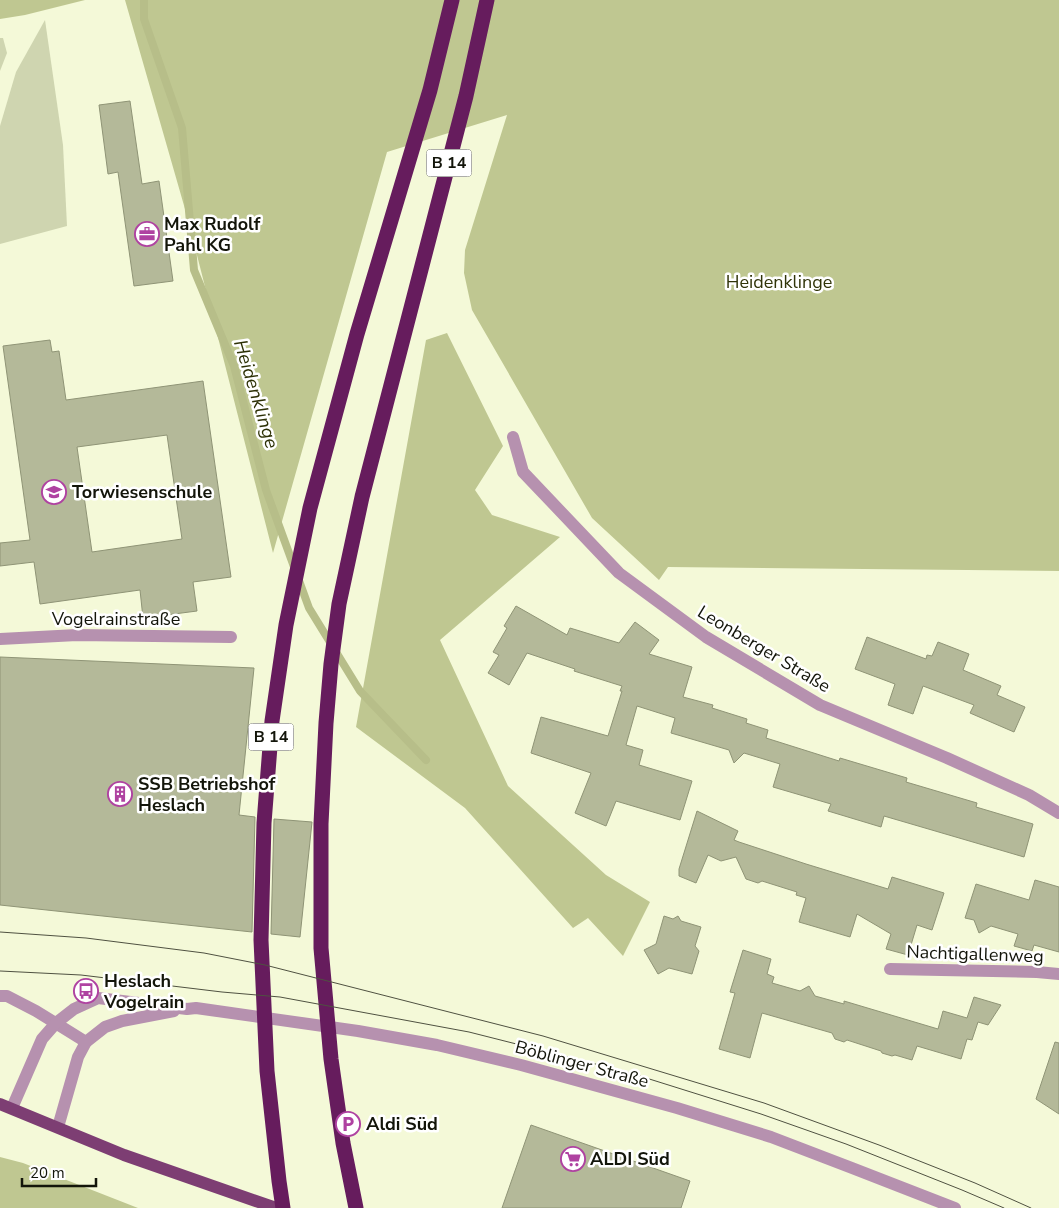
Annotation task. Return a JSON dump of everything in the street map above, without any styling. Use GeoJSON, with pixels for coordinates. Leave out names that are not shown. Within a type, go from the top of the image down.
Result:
{"type":"FeatureCollection","features":[{"type":"Feature","properties":{"kind":"highway","name":"B 14"},"geometry":{"type":"LineString","coordinates":[[283,1208],[267,1071],[261,940],[264,823],[272,722],[286,625],[310,508],[357,334],[430,90],[452,0]]}},
{"type":"Feature","properties":{"kind":"highway","name":"B 14"},"geometry":{"type":"LineString","coordinates":[[356,1208],[343,1143],[331,1058],[321,948],[321,824],[331,664],[339,604],[362,497],[466,96],[487,0]]}},
{"type":"Feature","properties":{"kind":"main road"},"geometry":{"type":"LineString","coordinates":[[0,1104],[124,1155],[276,1208]]}},
{"type":"Feature","properties":{"kind":"street","name":"Leonberger Straße"},"geometry":{"type":"LineString","coordinates":[[513,437],[523,472],[620,573],[706,637],[820,705],[956,762],[1029,795],[1059,813]]}},
{"type":"Feature","properties":{"kind":"street","name":"Vogelrainstraße"},"geometry":{"type":"LineString","coordinates":[[0,639],[77,635],[232,637]]}},
{"type":"Feature","properties":{"kind":"street","name":"Nachtigallenweg"},"geometry":{"type":"LineString","coordinates":[[890,969],[1059,974]]}},
{"type":"Feature","properties":{"kind":"street"},"geometry":{"type":"LineString","coordinates":[[0,996],[7,996],[86,1042]]}},
{"type":"Feature","properties":{"kind":"street","name":"Böblinger Straße"},"geometry":{"type":"LineString","coordinates":[[12,1108],[42,1040],[56,1023],[74,1009],[98,998],[196,1008],[358,1031],[437,1045],[521,1065],[676,1108],[771,1137],[955,1208]]}},
{"type":"Feature","properties":{"kind":"street","name":"Böblinger Straße"},"geometry":{"type":"LineString","coordinates":[[58,1127],[78,1057],[86,1042],[105,1027],[122,1021],[186,1008]]}},
{"type":"Feature","properties":{"kind":"green space"},"geometry":{"type":"Polygon","coordinates":[[[0,0],[85,0],[25,15],[0,19],[0,0]]]}},
{"type":"Feature","properties":{"kind":"green space","name":"Heidenklinge"},"geometry":{"type":"Polygon","coordinates":[[[125,0],[1059,0],[1059,571],[668,567],[659,580],[592,518],[472,310],[464,273],[465,250],[507,115],[387,152],[273,553],[187,216],[125,0]]]}},
{"type":"Feature","properties":{"kind":"green space"},"geometry":{"type":"Polygon","coordinates":[[[45,20],[63,145],[67,226],[0,244],[0,126],[16,72],[45,20]]]}},
{"type":"Feature","properties":{"kind":"green space"},"geometry":{"type":"Polygon","coordinates":[[[0,38],[3,38],[7,53],[0,71],[0,38]]]}},
{"type":"Feature","properties":{"kind":"green space"},"geometry":{"type":"Polygon","coordinates":[[[447,333],[503,446],[475,490],[492,515],[560,537],[440,640],[508,786],[606,875],[650,902],[623,956],[588,918],[573,928],[465,808],[356,727],[426,340],[447,333]]]}},
{"type":"Feature","properties":{"kind":"green space"},"geometry":{"type":"Polygon","coordinates":[[[0,1157],[23,1163],[138,1208],[0,1208],[0,1157]]]}},
{"type":"Feature","properties":{"kind":"building","name":"Max Rudolf Pahl KG"},"geometry":{"type":"Polygon","coordinates":[[[130,101],[142,184],[159,181],[173,281],[134,286],[118,172],[108,174],[99,105],[130,101]]]}},
{"type":"Feature","properties":{"kind":"building","name":"Torwiesenschule"},"geometry":{"type":"Polygon","coordinates":[[[50,340],[52,352],[59,351],[66,400],[203,381],[231,577],[193,582],[197,611],[143,618],[140,590],[40,604],[34,562],[0,566],[0,543],[30,540],[3,346],[50,340]],[[167,435],[77,447],[92,552],[182,539],[167,435]]]}},
{"type":"Feature","properties":{"kind":"building"},"geometry":{"type":"Polygon","coordinates":[[[516,606],[567,635],[570,628],[619,643],[635,622],[659,640],[649,654],[692,667],[683,697],[713,705],[712,708],[747,719],[746,723],[768,730],[766,738],[839,761],[840,758],[907,778],[906,782],[977,803],[976,807],[1033,824],[1024,857],[884,816],[881,827],[828,811],[831,804],[773,787],[780,764],[744,753],[734,763],[729,750],[671,733],[675,718],[637,706],[626,745],[643,750],[639,765],[692,781],[680,820],[616,801],[606,826],[575,813],[591,773],[531,753],[541,717],[608,736],[622,686],[574,671],[575,669],[527,653],[509,685],[488,673],[499,655],[493,652],[507,628],[504,626],[516,606]]]}},
{"type":"Feature","properties":{"kind":"building"},"geometry":{"type":"Polygon","coordinates":[[[867,637],[926,659],[927,655],[932,656],[938,642],[969,654],[963,670],[1001,686],[997,695],[1025,707],[1014,732],[970,713],[974,705],[923,686],[913,714],[888,705],[895,684],[855,669],[867,637]]]}},
{"type":"Feature","properties":{"kind":"building","name":"SSB Betriebshof Heslach"},"geometry":{"type":"Polygon","coordinates":[[[0,657],[254,668],[239,815],[255,817],[252,932],[0,905],[0,657]]]}},
{"type":"Feature","properties":{"kind":"building"},"geometry":{"type":"Polygon","coordinates":[[[697,811],[738,831],[734,840],[739,842],[888,889],[892,877],[944,893],[932,930],[917,925],[908,955],[886,949],[891,934],[857,914],[850,937],[799,922],[806,898],[796,895],[797,892],[762,881],[758,883],[746,879],[736,857],[721,861],[708,855],[696,883],[679,876],[679,869],[697,811]]]}},
{"type":"Feature","properties":{"kind":"building"},"geometry":{"type":"Polygon","coordinates":[[[274,819],[312,822],[300,937],[271,934],[274,819]]]}},
{"type":"Feature","properties":{"kind":"building"},"geometry":{"type":"Polygon","coordinates":[[[1035,880],[1059,887],[1059,952],[1034,945],[1032,951],[1014,946],[1018,934],[991,926],[979,933],[974,920],[965,918],[976,884],[1029,900],[1035,880]]]}},
{"type":"Feature","properties":{"kind":"building"},"geometry":{"type":"Polygon","coordinates":[[[664,916],[673,919],[678,916],[681,921],[701,927],[695,946],[699,951],[692,974],[669,968],[658,974],[644,950],[656,944],[664,916]]]}},
{"type":"Feature","properties":{"kind":"building"},"geometry":{"type":"Polygon","coordinates":[[[743,950],[771,959],[767,974],[774,977],[772,983],[800,991],[809,986],[815,996],[844,1004],[844,1001],[938,1029],[943,1011],[967,1018],[974,997],[1001,1005],[988,1025],[978,1022],[972,1040],[967,1039],[961,1059],[917,1046],[912,1060],[895,1055],[892,1056],[847,1040],[844,1042],[835,1039],[832,1033],[762,1013],[750,1058],[719,1049],[735,993],[730,992],[743,950]]]}},
{"type":"Feature","properties":{"kind":"building"},"geometry":{"type":"Polygon","coordinates":[[[1055,1042],[1059,1043],[1059,1114],[1036,1099],[1055,1042]]]}},
{"type":"Feature","properties":{"kind":"building","name":"ALDI Süd"},"geometry":{"type":"Polygon","coordinates":[[[531,1125],[690,1181],[681,1208],[502,1208],[531,1125]]]}},
{"type":"Feature","properties":{"kind":"waterway","name":"Heidenklinge"},"geometry":{"type":"LineString","coordinates":[[144,0],[144,19],[182,128],[194,270],[234,366],[266,490],[309,608],[360,691],[426,760]]}},
{"type":"Feature","properties":{"kind":"tram line"},"geometry":{"type":"LineString","coordinates":[[0,932],[86,938],[204,953],[265,965],[543,1036],[764,1103],[879,1145],[975,1183],[1031,1208]]}},
{"type":"Feature","properties":{"kind":"tram line"},"geometry":{"type":"LineString","coordinates":[[0,971],[81,975],[280,997],[469,1032],[627,1072],[761,1114],[846,1144],[1004,1208]]}},
{"type":"Feature","properties":{"kind":"place","name":"Max Rudolf Pahl KG"},"geometry":{"type":"Point","coordinates":[147,234]}},
{"type":"Feature","properties":{"kind":"place","name":"Torwiesenschule"},"geometry":{"type":"Point","coordinates":[54,492]}},
{"type":"Feature","properties":{"kind":"place","name":"SSB Betriebshof Heslach"},"geometry":{"type":"Point","coordinates":[120,794]}},
{"type":"Feature","properties":{"kind":"place","name":"Heslach Vogelrain"},"geometry":{"type":"Point","coordinates":[86,991]}},
{"type":"Feature","properties":{"kind":"place","name":"Aldi Süd"},"geometry":{"type":"Point","coordinates":[348,1124]}},
{"type":"Feature","properties":{"kind":"place","name":"ALDI Süd"},"geometry":{"type":"Point","coordinates":[573,1159]}}]}
